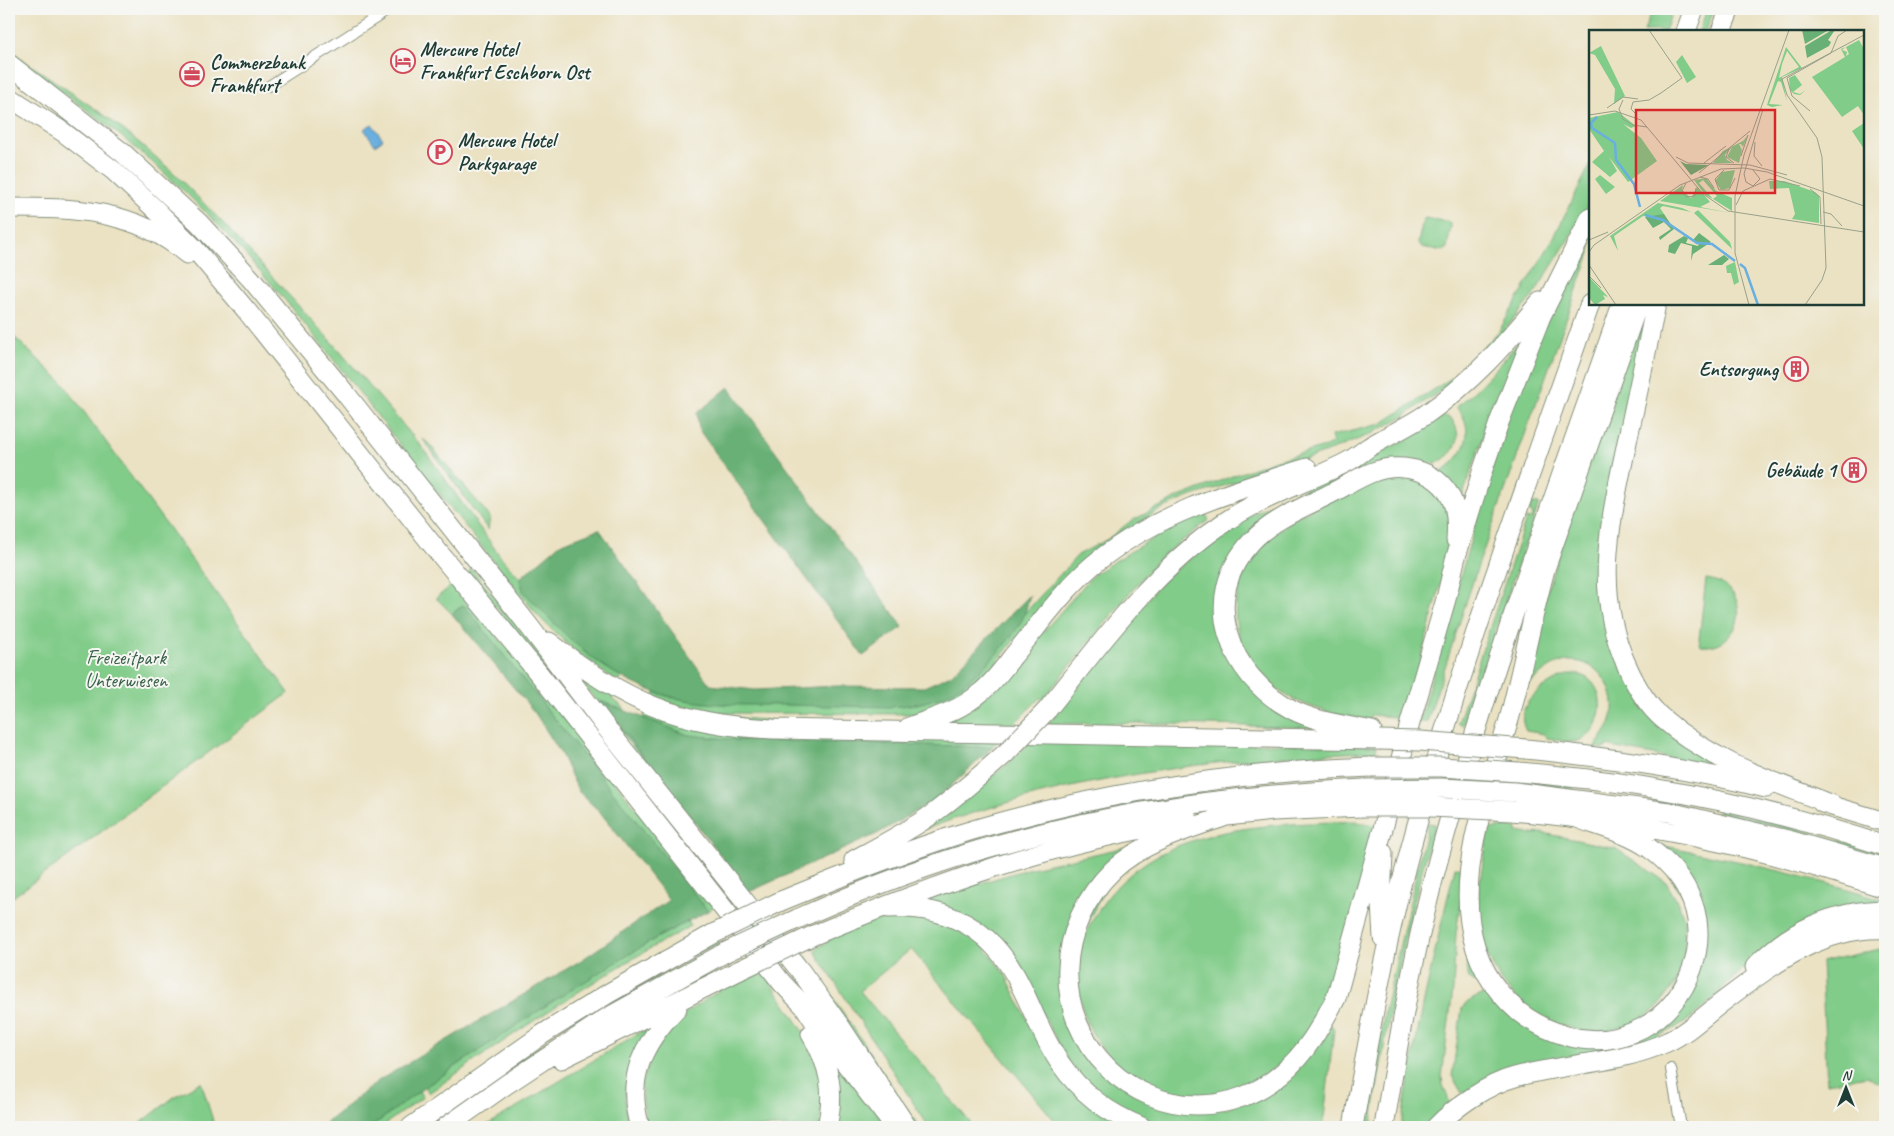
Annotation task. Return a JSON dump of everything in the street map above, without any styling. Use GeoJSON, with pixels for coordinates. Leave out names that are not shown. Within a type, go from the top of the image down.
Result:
{"type":"FeatureCollection","features":[{"type":"Feature","properties":{"kind":"highway"},"geometry":{"type":"LineString","coordinates":[[1686,30],[1694,9]]}},
{"type":"Feature","properties":{"kind":"highway"},"geometry":{"type":"LineString","coordinates":[[1722,30],[1732,9]]}},
{"type":"Feature","properties":{"kind":"highway"},"geometry":{"type":"LineString","coordinates":[[1729,30],[1732,9]]}},
{"type":"Feature","properties":{"kind":"highway"},"geometry":{"type":"LineString","coordinates":[[9,64],[123,153],[199,223],[251,279],[346,394],[529,626],[593,711],[802,973],[840,1026],[907,1127]]}},
{"type":"Feature","properties":{"kind":"highway"},"geometry":{"type":"LineString","coordinates":[[9,78],[66,110]]}},
{"type":"Feature","properties":{"kind":"highway"},"geometry":{"type":"LineString","coordinates":[[9,98],[63,132],[114,171],[194,248],[246,310],[435,548],[540,675],[782,983],[805,1007],[822,1033],[895,1127]]}},
{"type":"Feature","properties":{"kind":"highway"},"geometry":{"type":"LineString","coordinates":[[9,208],[85,210],[124,219],[142,226],[172,242],[185,252],[246,310]]}},
{"type":"Feature","properties":{"kind":"highway"},"geometry":{"type":"LineString","coordinates":[[1229,816],[1158,842],[1114,870],[1098,888],[1081,915],[1070,947],[1068,974],[1070,1000],[1078,1025],[1091,1049],[1109,1069],[1129,1085],[1152,1096],[1175,1103],[1190,1105],[1223,1103],[1254,1092],[1281,1075],[1309,1044],[1336,998],[1410,723],[1446,599],[1455,560],[1500,420],[1541,316],[1589,220]]}},
{"type":"Feature","properties":{"kind":"highway"},"geometry":{"type":"LineString","coordinates":[[781,901],[806,885],[887,843],[930,816],[965,790],[1006,753],[1047,710],[1140,596],[1201,538],[1247,508],[1349,461],[1423,416],[1464,385],[1506,344],[1558,280]]}},
{"type":"Feature","properties":{"kind":"highway"},"geometry":{"type":"LineString","coordinates":[[1352,1127],[1375,998],[1414,834],[1453,700],[1480,618],[1590,305]]}},
{"type":"Feature","properties":{"kind":"highway"},"geometry":{"type":"LineString","coordinates":[[1384,1127],[1400,1033],[1438,858],[1504,642],[1622,305]]}},
{"type":"Feature","properties":{"kind":"highway"},"geometry":{"type":"LineString","coordinates":[[1574,817],[1627,837],[1647,847],[1666,862],[1688,892],[1697,920],[1698,934],[1695,960],[1688,981],[1675,1002],[1646,1025],[1625,1035],[1613,1038],[1589,1040],[1560,1034],[1524,1016],[1505,999],[1489,979],[1475,946],[1470,924],[1468,889],[1477,829],[1509,716],[1546,566],[1638,305]]}},
{"type":"Feature","properties":{"kind":"highway"},"geometry":{"type":"LineString","coordinates":[[1656,305],[1612,515],[1608,551],[1606,582],[1608,609],[1620,651],[1633,678],[1660,716],[1710,754],[1833,805],[1885,822]]}},
{"type":"Feature","properties":{"kind":"highway"},"geometry":{"type":"LineString","coordinates":[[899,731],[950,712],[980,693],[995,679],[1065,592],[1099,560],[1132,537],[1193,506],[1311,467],[1343,454],[1370,447]]}},
{"type":"Feature","properties":{"kind":"highway"},"geometry":{"type":"LineString","coordinates":[[1379,737],[1307,716],[1293,710],[1269,695],[1248,674],[1233,651],[1226,628],[1225,604],[1227,590],[1235,566],[1250,543],[1259,534],[1281,519],[1372,472],[1403,467],[1423,472],[1435,478],[1454,504],[1457,522],[1455,560]]}},
{"type":"Feature","properties":{"kind":"highway"},"geometry":{"type":"LineString","coordinates":[[529,626],[583,668],[618,691],[651,706],[693,720],[737,727],[1379,737],[1526,749],[1605,758],[1701,774],[1833,805]]}},
{"type":"Feature","properties":{"kind":"highway"},"geometry":{"type":"LineString","coordinates":[[411,1127],[543,1034],[631,980],[713,934],[781,901],[881,860],[933,842],[982,827],[1129,792],[1225,778],[1322,769],[1441,767],[1519,772],[1603,780],[1694,796],[1801,821],[1885,846]]}},
{"type":"Feature","properties":{"kind":"highway"},"geometry":{"type":"LineString","coordinates":[[446,1127],[606,1018],[726,952],[797,919],[849,896],[926,867],[973,852],[1068,827],[1164,808],[1306,792],[1365,788],[1442,788],[1513,801],[1574,817],[1704,838],[1766,853],[1885,888]]}},
{"type":"Feature","properties":{"kind":"highway"},"geometry":{"type":"LineString","coordinates":[[507,1084],[684,1000],[740,970],[877,908],[965,875],[1047,851],[1137,830],[1229,816],[1361,807],[1431,807],[1513,801],[1669,812],[1788,840],[1885,868]]}},
{"type":"Feature","properties":{"kind":"highway"},"geometry":{"type":"LineString","coordinates":[[1384,825],[1381,903],[1385,957]]}},
{"type":"Feature","properties":{"kind":"highway"},"geometry":{"type":"LineString","coordinates":[[877,908],[916,908],[942,913],[964,922],[984,935],[1015,974],[1051,1048],[1067,1073],[1098,1103],[1122,1118],[1142,1127]]}},
{"type":"Feature","properties":{"kind":"highway"},"geometry":{"type":"LineString","coordinates":[[1726,1000],[1762,960],[1790,937],[1822,921],[1840,916],[1885,910]]}},
{"type":"Feature","properties":{"kind":"highway"},"geometry":{"type":"LineString","coordinates":[[1436,1127],[1459,1107],[1485,1090],[1513,1077],[1637,1053],[1668,1042],[1774,965],[1810,944],[1845,933],[1885,929]]}},
{"type":"Feature","properties":{"kind":"highway"},"geometry":{"type":"LineString","coordinates":[[782,983],[819,1047],[826,1063],[832,1092],[828,1127]]}},
{"type":"Feature","properties":{"kind":"highway"},"geometry":{"type":"LineString","coordinates":[[640,1127],[634,1098],[639,1064],[654,1033],[684,1000]]}},
{"type":"Feature","properties":{"kind":"street"},"geometry":{"type":"LineString","coordinates":[[269,86],[390,9]]}},
{"type":"Feature","properties":{"kind":"street"},"geometry":{"type":"LineString","coordinates":[[1671,1069],[1681,1127]]}},
{"type":"Feature","properties":{"kind":"green space"},"geometry":{"type":"Polygon","coordinates":[[[1652,9],[1673,9],[1665,30],[1644,30],[1652,9]]]}},
{"type":"Feature","properties":{"kind":"green space"},"geometry":{"type":"Polygon","coordinates":[[[1707,9],[1714,9],[1706,30],[1699,30],[1707,9]]]}},
{"type":"Feature","properties":{"kind":"green space"},"geometry":{"type":"Polygon","coordinates":[[[9,50],[107,117],[142,145],[175,174],[224,224],[337,348],[422,447],[500,556],[520,578],[524,591],[584,652],[622,677],[619,682],[577,652],[539,617],[306,325],[227,234],[151,161],[92,114],[9,55],[9,50]]]}},
{"type":"Feature","properties":{"kind":"green space"},"geometry":{"type":"Polygon","coordinates":[[[1589,167],[1589,204],[1584,215],[1533,296],[1473,368],[1404,416],[1373,433],[1304,460],[1192,496],[1163,508],[1142,521],[1078,567],[1048,598],[995,664],[968,691],[955,700],[915,714],[717,713],[701,712],[654,698],[655,692],[672,698],[917,704],[945,694],[966,682],[985,666],[1015,630],[1023,615],[1078,555],[1108,539],[1131,521],[1179,497],[1235,475],[1276,460],[1326,447],[1333,443],[1331,436],[1381,424],[1453,377],[1499,331],[1552,241],[1589,167]]]}},
{"type":"Feature","properties":{"kind":"green space"},"geometry":{"type":"Polygon","coordinates":[[[1425,218],[1449,222],[1451,226],[1447,248],[1443,251],[1422,247],[1418,243],[1425,218]]]}},
{"type":"Feature","properties":{"kind":"green space"},"geometry":{"type":"Polygon","coordinates":[[[1589,235],[1589,256],[1479,563],[1427,722],[1419,722],[1506,416],[1535,345],[1589,235]]]}},
{"type":"Feature","properties":{"kind":"green space"},"geometry":{"type":"Polygon","coordinates":[[[1649,305],[1603,530],[1621,667],[1726,769],[1606,746],[1605,749],[1595,747],[1610,724],[1613,700],[1605,680],[1590,666],[1580,662],[1569,661],[1557,664],[1524,688],[1536,625],[1623,352],[1649,305]]]}},
{"type":"Feature","properties":{"kind":"green space","name":"Freizeitpark Unterwiesen"},"geometry":{"type":"Polygon","coordinates":[[[9,332],[63,383],[289,693],[9,900],[9,332]]]}},
{"type":"Feature","properties":{"kind":"green space"},"geometry":{"type":"Polygon","coordinates":[[[1523,337],[1494,407],[1460,503],[1440,473],[1456,460],[1465,443],[1466,425],[1463,416],[1456,407],[1483,383],[1523,337]]]}},
{"type":"Feature","properties":{"kind":"green space"},"geometry":{"type":"Polygon","coordinates":[[[729,387],[903,627],[863,656],[699,430],[697,413],[729,387]]]}},
{"type":"Feature","properties":{"kind":"green space"},"geometry":{"type":"Polygon","coordinates":[[[1444,416],[1451,418],[1457,433],[1457,440],[1456,446],[1441,461],[1434,465],[1435,462],[1422,467],[1410,464],[1293,507],[1290,501],[1228,567],[1236,666],[1326,728],[1130,723],[1048,724],[1162,581],[1237,521],[1404,441],[1444,416]]]}},
{"type":"Feature","properties":{"kind":"green space"},"geometry":{"type":"Polygon","coordinates":[[[423,439],[490,517],[488,530],[423,439]]]}},
{"type":"Feature","properties":{"kind":"green space"},"geometry":{"type":"Polygon","coordinates":[[[1403,473],[1431,484],[1448,506],[1451,546],[1405,718],[1371,715],[1370,720],[1337,714],[1304,704],[1278,690],[1263,677],[1251,662],[1240,638],[1236,619],[1236,601],[1240,584],[1258,551],[1286,524],[1370,478],[1403,473]]]}},
{"type":"Feature","properties":{"kind":"green space"},"geometry":{"type":"Polygon","coordinates":[[[1532,504],[1539,504],[1463,726],[1458,723],[1526,519],[1531,519],[1533,514],[1529,511],[1532,504]]]}},
{"type":"Feature","properties":{"kind":"green space"},"geometry":{"type":"Polygon","coordinates":[[[1204,511],[1209,520],[1157,560],[1043,699],[1040,698],[1014,724],[940,722],[1014,665],[1094,574],[1143,544],[1204,511]]]}},
{"type":"Feature","properties":{"kind":"green space"},"geometry":{"type":"Polygon","coordinates":[[[599,529],[710,685],[755,690],[837,686],[924,687],[951,675],[1030,595],[1020,624],[996,654],[965,683],[955,690],[932,700],[892,707],[738,705],[697,702],[657,693],[637,685],[603,666],[567,636],[523,591],[520,578],[560,544],[599,529]]]}},
{"type":"Feature","properties":{"kind":"green space"},"geometry":{"type":"Polygon","coordinates":[[[472,569],[734,898],[730,901],[468,572],[472,569]]]}},
{"type":"Feature","properties":{"kind":"green space"},"geometry":{"type":"Polygon","coordinates":[[[1706,579],[1722,584],[1732,593],[1738,604],[1738,616],[1735,628],[1727,638],[1716,645],[1701,646],[1699,639],[1706,579]]]}},
{"type":"Feature","properties":{"kind":"green space"},"geometry":{"type":"Polygon","coordinates":[[[451,586],[512,653],[714,906],[708,911],[463,605],[452,614],[436,598],[451,586]]]}},
{"type":"Feature","properties":{"kind":"green space"},"geometry":{"type":"Polygon","coordinates":[[[464,605],[708,911],[661,935],[550,1003],[425,1087],[371,1127],[321,1127],[378,1081],[580,961],[669,900],[600,812],[579,792],[560,752],[535,713],[452,614],[464,605]]]}},
{"type":"Feature","properties":{"kind":"green space"},"geometry":{"type":"Polygon","coordinates":[[[564,659],[613,696],[612,699],[626,711],[600,702],[663,783],[637,753],[564,659]]]}},
{"type":"Feature","properties":{"kind":"green space"},"geometry":{"type":"Polygon","coordinates":[[[1570,674],[1581,675],[1590,680],[1596,688],[1600,698],[1600,709],[1594,729],[1587,736],[1578,741],[1571,742],[1547,738],[1544,734],[1526,731],[1523,712],[1534,695],[1552,682],[1570,674]]]}},
{"type":"Feature","properties":{"kind":"green space"},"geometry":{"type":"Polygon","coordinates":[[[600,701],[688,735],[737,740],[993,747],[938,798],[879,833],[749,892],[600,701]]]}},
{"type":"Feature","properties":{"kind":"green space"},"geometry":{"type":"Polygon","coordinates":[[[646,711],[1001,738],[991,747],[737,740],[688,735],[644,718],[646,711]]]}},
{"type":"Feature","properties":{"kind":"green space"},"geometry":{"type":"Polygon","coordinates":[[[1033,739],[1377,746],[1375,752],[1261,758],[1147,772],[1035,796],[979,811],[925,829],[1009,763],[1033,739]]]}},
{"type":"Feature","properties":{"kind":"green space"},"geometry":{"type":"Polygon","coordinates":[[[1517,780],[1572,786],[1574,789],[1516,783],[1517,780]]]}},
{"type":"Feature","properties":{"kind":"green space"},"geometry":{"type":"Polygon","coordinates":[[[1717,810],[1782,824],[1885,854],[1885,858],[1803,833],[1717,812],[1717,810]]]}},
{"type":"Feature","properties":{"kind":"green space"},"geometry":{"type":"Polygon","coordinates":[[[1358,821],[1358,823],[1378,825],[1337,967],[1325,997],[1310,1026],[1301,1040],[1274,1068],[1243,1086],[1209,1094],[1174,1092],[1142,1081],[1114,1062],[1093,1033],[1080,997],[1078,963],[1083,942],[1092,921],[1104,901],[1128,876],[1148,861],[1168,850],[1214,835],[1262,826],[1358,821]]]}},
{"type":"Feature","properties":{"kind":"green space"},"geometry":{"type":"Polygon","coordinates":[[[1428,823],[1435,824],[1415,898],[1398,974],[1371,1127],[1365,1127],[1385,1010],[1428,823]]]}},
{"type":"Feature","properties":{"kind":"green space"},"geometry":{"type":"Polygon","coordinates":[[[1517,828],[1517,832],[1543,833],[1615,848],[1666,882],[1679,905],[1684,919],[1685,954],[1675,984],[1657,1008],[1635,1023],[1608,1031],[1583,1032],[1556,1023],[1526,1008],[1501,982],[1485,950],[1478,922],[1478,892],[1489,829],[1517,828]]]}},
{"type":"Feature","properties":{"kind":"green space"},"geometry":{"type":"Polygon","coordinates":[[[1149,842],[1120,860],[1061,973],[1109,1078],[1227,1109],[1332,1026],[1334,1029],[1323,1127],[1161,1127],[1125,1114],[1074,1072],[1022,976],[929,901],[932,898],[1027,869],[1149,842]]]}},
{"type":"Feature","properties":{"kind":"green space"},"geometry":{"type":"Polygon","coordinates":[[[1649,843],[1797,875],[1885,900],[1884,904],[1749,963],[1708,1004],[1683,1024],[1649,1041],[1462,1093],[1452,1076],[1462,1008],[1468,1002],[1480,996],[1492,995],[1557,1040],[1659,1026],[1702,926],[1649,843]]]}},
{"type":"Feature","properties":{"kind":"green space"},"geometry":{"type":"Polygon","coordinates":[[[1455,867],[1466,868],[1456,933],[1453,989],[1442,1077],[1450,1103],[1427,1127],[1401,1127],[1425,996],[1455,867]]]}},
{"type":"Feature","properties":{"kind":"green space"},"geometry":{"type":"Polygon","coordinates":[[[910,916],[941,921],[980,942],[1005,974],[1037,1038],[1124,1127],[1060,1127],[911,949],[860,991],[974,1127],[929,1127],[814,950],[830,940],[830,937],[869,922],[910,916]]]}},
{"type":"Feature","properties":{"kind":"green space"},"geometry":{"type":"Polygon","coordinates":[[[688,921],[691,926],[623,964],[557,1005],[429,1093],[425,1087],[587,979],[688,921]]]}},
{"type":"Feature","properties":{"kind":"green space"},"geometry":{"type":"Polygon","coordinates":[[[716,939],[720,943],[700,951],[593,1016],[447,1116],[444,1112],[569,1026],[716,939]]]}},
{"type":"Feature","properties":{"kind":"green space"},"geometry":{"type":"Polygon","coordinates":[[[1885,948],[1885,1082],[1877,1083],[1867,1076],[1827,1083],[1821,962],[1885,948]]]}},
{"type":"Feature","properties":{"kind":"green space"},"geometry":{"type":"Polygon","coordinates":[[[1468,952],[1485,983],[1472,982],[1469,979],[1466,970],[1468,952]]]}},
{"type":"Feature","properties":{"kind":"green space"},"geometry":{"type":"Polygon","coordinates":[[[804,954],[919,1127],[915,1127],[798,957],[804,954]]]}},
{"type":"Feature","properties":{"kind":"green space"},"geometry":{"type":"Polygon","coordinates":[[[764,972],[804,1032],[824,1082],[820,1127],[646,1127],[641,1083],[658,1042],[670,1026],[687,1012],[729,984],[731,986],[764,972]]]}},
{"type":"Feature","properties":{"kind":"green space"},"geometry":{"type":"Polygon","coordinates":[[[645,1029],[646,1034],[630,1067],[625,1091],[627,1115],[631,1127],[484,1127],[645,1029]]]}},
{"type":"Feature","properties":{"kind":"green space"},"geometry":{"type":"Polygon","coordinates":[[[833,1056],[890,1127],[835,1127],[839,1100],[833,1056]]]}},
{"type":"Feature","properties":{"kind":"green space"},"geometry":{"type":"Polygon","coordinates":[[[201,1082],[215,1127],[136,1127],[174,1097],[201,1082]]]}},
{"type":"Feature","properties":{"kind":"green space"},"geometry":{"type":"Polygon","coordinates":[[[419,1091],[423,1097],[381,1127],[371,1127],[419,1091]]]}},
{"type":"Feature","properties":{"kind":"water"},"geometry":{"type":"Polygon","coordinates":[[[372,124],[383,139],[375,145],[364,129],[372,124]]]}},
{"type":"Feature","properties":{"kind":"place","name":"Mercure Hotel Frankfurt Eschborn Ost"},"geometry":{"type":"Point","coordinates":[403,61]}},
{"type":"Feature","properties":{"kind":"place","name":"Commerzbank Frankfurt"},"geometry":{"type":"Point","coordinates":[192,74]}},
{"type":"Feature","properties":{"kind":"place","name":"Mercure Hotel Parkgarage"},"geometry":{"type":"Point","coordinates":[440,152]}},
{"type":"Feature","properties":{"kind":"place","name":"Entsorgung"},"geometry":{"type":"Point","coordinates":[1796,369]}},
{"type":"Feature","properties":{"kind":"place","name":"Gebäude 1"},"geometry":{"type":"Point","coordinates":[1854,470]}}]}
